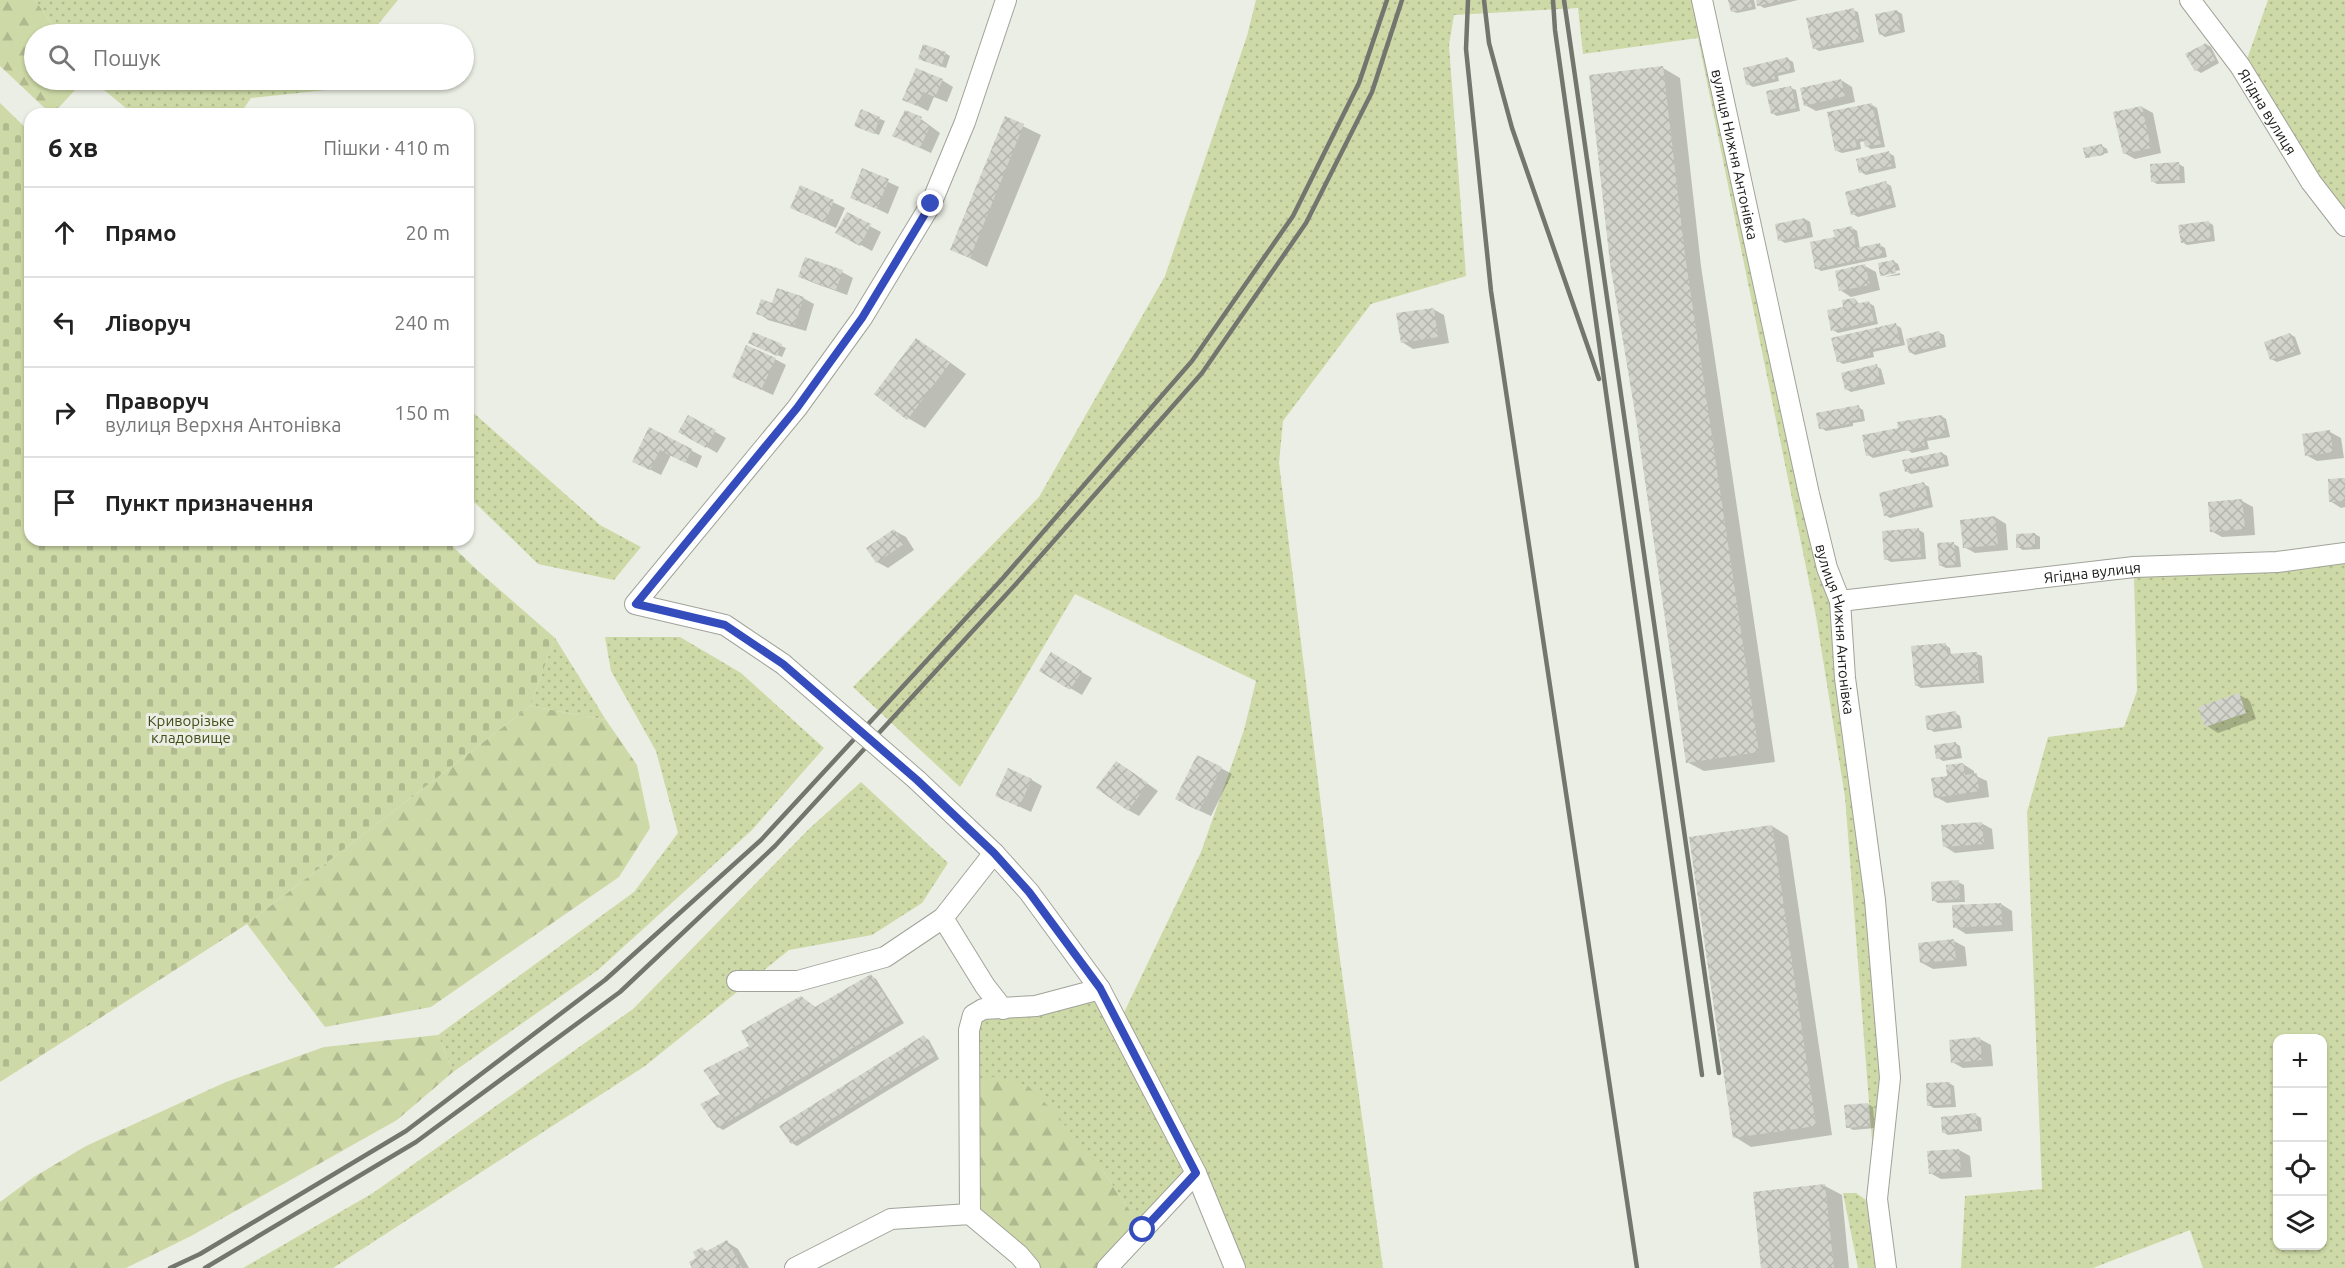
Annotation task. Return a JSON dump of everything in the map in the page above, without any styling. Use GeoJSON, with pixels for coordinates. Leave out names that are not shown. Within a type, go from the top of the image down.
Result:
{"type":"FeatureCollection","features":[{"type":"Feature","properties":{"kind":"street"},"geometry":{"type":"LineString","coordinates":[[1006,0],[965,122],[931,204],[862,318],[797,408],[636,604],[725,625],[783,664],[917,780],[994,853],[1029,892],[1100,988],[1196,1173],[1235,1268]]}},
{"type":"Feature","properties":{"kind":"street","name":"вулиця Нижня Антонівка"},"geometry":{"type":"LineString","coordinates":[[1702,0],[1812,505],[1827,568],[1840,601],[1845,678],[1875,900],[1890,1078],[1877,1199],[1886,1268]]}},
{"type":"Feature","properties":{"kind":"street","name":"Ягідна вулиця"},"geometry":{"type":"LineString","coordinates":[[2190,0],[2240,66],[2311,182],[2345,226]]}},
{"type":"Feature","properties":{"kind":"street","name":"Ягідна вулиця"},"geometry":{"type":"LineString","coordinates":[[1840,601],[2134,567],[2277,562],[2345,553]]}},
{"type":"Feature","properties":{"kind":"street"},"geometry":{"type":"LineString","coordinates":[[737,981],[798,981],[885,957],[943,918],[994,853]]}},
{"type":"Feature","properties":{"kind":"street"},"geometry":{"type":"LineString","coordinates":[[943,918],[985,986],[1003,1010]]}},
{"type":"Feature","properties":{"kind":"street"},"geometry":{"type":"LineString","coordinates":[[970,1214],[969,1030],[973,1015],[983,1010],[1036,1006],[1100,988]]}},
{"type":"Feature","properties":{"kind":"street"},"geometry":{"type":"LineString","coordinates":[[1107,1268],[1196,1173]]}},
{"type":"Feature","properties":{"kind":"street"},"geometry":{"type":"LineString","coordinates":[[795,1268],[891,1219],[970,1214],[1019,1255],[1030,1268]]}},
{"type":"Feature","properties":{"kind":"green space"},"geometry":{"type":"Polygon","coordinates":[[[0,0],[35,0],[52,24],[24,24],[24,89],[0,66],[0,0]]]}},
{"type":"Feature","properties":{"kind":"green space"},"geometry":{"type":"Polygon","coordinates":[[[35,0],[398,0],[378,24],[52,24],[35,0]]]}},
{"type":"Feature","properties":{"kind":"green space"},"geometry":{"type":"Polygon","coordinates":[[[1256,0],[1697,0],[1804,496],[1830,602],[1870,901],[1883,1077],[1873,1153],[1845,797],[1816,616],[1698,38],[1583,54],[1578,8],[1454,15],[1449,45],[1466,276],[1371,304],[1283,421],[1279,463],[1339,952],[1383,1268],[1235,1268],[1196,1174],[1143,1230],[1103,1171],[968,1090],[973,1015],[1100,989],[1119,1023],[1201,852],[1244,730],[1256,681],[1075,594],[960,787],[853,687],[1039,497],[1165,276],[1247,36],[1256,0]]]}},
{"type":"Feature","properties":{"kind":"green space"},"geometry":{"type":"Polygon","coordinates":[[[2268,0],[2345,0],[2345,216],[2316,178],[2246,62],[2268,0]]]}},
{"type":"Feature","properties":{"kind":"green space"},"geometry":{"type":"Polygon","coordinates":[[[26,90],[75,90],[58,108],[45,108],[26,90]]]}},
{"type":"Feature","properties":{"kind":"green space"},"geometry":{"type":"Polygon","coordinates":[[[104,90],[326,90],[251,98],[244,108],[126,108],[104,90]]]}},
{"type":"Feature","properties":{"kind":"green space","name":"Криворізьке кладовище"},"geometry":{"type":"Polygon","coordinates":[[[0,103],[24,126],[24,546],[452,546],[555,638],[530,706],[247,924],[0,1082],[0,103]]]}},
{"type":"Feature","properties":{"kind":"green space"},"geometry":{"type":"Polygon","coordinates":[[[474,413],[600,525],[641,547],[614,580],[538,564],[474,502],[474,413]]]}},
{"type":"Feature","properties":{"kind":"green space"},"geometry":{"type":"Polygon","coordinates":[[[2345,560],[2345,1268],[2203,1268],[2190,1230],[2093,1268],[1961,1268],[1965,1196],[2042,1189],[2027,812],[2048,737],[2124,727],[2137,691],[2134,575],[2345,560]]]}},
{"type":"Feature","properties":{"kind":"green space"},"geometry":{"type":"Polygon","coordinates":[[[605,637],[680,637],[741,673],[824,748],[752,830],[598,970],[453,1072],[438,1035],[634,892],[678,833],[656,751],[611,671],[605,637]]]}},
{"type":"Feature","properties":{"kind":"green space"},"geometry":{"type":"Polygon","coordinates":[[[555,638],[606,720],[530,706],[555,638]]]}},
{"type":"Feature","properties":{"kind":"green space"},"geometry":{"type":"Polygon","coordinates":[[[530,706],[606,720],[637,765],[650,828],[619,877],[431,1007],[325,1027],[247,924],[530,706]]]}},
{"type":"Feature","properties":{"kind":"green space"},"geometry":{"type":"Polygon","coordinates":[[[861,782],[948,863],[922,903],[872,935],[789,950],[645,1066],[333,1268],[243,1268],[373,1193],[633,1009],[810,828],[861,782]]]}},
{"type":"Feature","properties":{"kind":"green space"},"geometry":{"type":"Polygon","coordinates":[[[438,1035],[453,1072],[397,1120],[191,1236],[126,1268],[0,1268],[0,1202],[34,1177],[86,1146],[226,1082],[324,1047],[438,1035]]]}},
{"type":"Feature","properties":{"kind":"green space"},"geometry":{"type":"Polygon","coordinates":[[[993,1077],[1028,1086],[1053,1111],[1103,1171],[1143,1230],[1107,1268],[1030,1268],[970,1214],[968,1090],[993,1077]]]}},
{"type":"Feature","properties":{"kind":"green space"},"geometry":{"type":"Polygon","coordinates":[[[1843,1193],[1856,1193],[1869,1202],[1878,1268],[1858,1268],[1843,1193]]]}},
{"type":"Feature","properties":{"kind":"building"},"geometry":{"type":"Polygon","coordinates":[[[1728,0],[1750,0],[1752,7],[1731,12],[1728,0]]]}},
{"type":"Feature","properties":{"kind":"building"},"geometry":{"type":"Polygon","coordinates":[[[1756,0],[1780,0],[1780,1],[1757,6],[1756,0]]]}},
{"type":"Feature","properties":{"kind":"building"},"geometry":{"type":"Polygon","coordinates":[[[1854,8],[1860,39],[1813,49],[1806,18],[1854,8]]]}},
{"type":"Feature","properties":{"kind":"building"},"geometry":{"type":"Polygon","coordinates":[[[1897,10],[1901,30],[1879,35],[1875,14],[1897,10]]]}},
{"type":"Feature","properties":{"kind":"building"},"geometry":{"type":"Polygon","coordinates":[[[2206,43],[2215,60],[2195,71],[2185,54],[2206,43]]]}},
{"type":"Feature","properties":{"kind":"building"},"geometry":{"type":"Polygon","coordinates":[[[923,44],[946,52],[941,67],[918,59],[923,44]]]}},
{"type":"Feature","properties":{"kind":"building"},"geometry":{"type":"Polygon","coordinates":[[[1788,57],[1791,70],[1774,74],[1775,79],[1746,85],[1743,68],[1788,57]]]}},
{"type":"Feature","properties":{"kind":"building"},"geometry":{"type":"Polygon","coordinates":[[[1663,66],[1685,255],[1759,752],[1686,763],[1636,419],[1610,263],[1589,75],[1663,66]]]}},
{"type":"Feature","properties":{"kind":"building"},"geometry":{"type":"Polygon","coordinates":[[[916,68],[943,79],[935,97],[923,92],[917,106],[902,100],[916,68]]]}},
{"type":"Feature","properties":{"kind":"building"},"geometry":{"type":"Polygon","coordinates":[[[1841,79],[1845,96],[1804,106],[1800,88],[1841,79]]]}},
{"type":"Feature","properties":{"kind":"building"},"geometry":{"type":"Polygon","coordinates":[[[1791,86],[1796,108],[1771,114],[1766,91],[1791,86]]]}},
{"type":"Feature","properties":{"kind":"building"},"geometry":{"type":"Polygon","coordinates":[[[1872,103],[1881,144],[1865,147],[1863,138],[1855,140],[1857,147],[1835,151],[1827,112],[1872,103]]]}},
{"type":"Feature","properties":{"kind":"building"},"geometry":{"type":"Polygon","coordinates":[[[2142,106],[2151,148],[2123,154],[2113,112],[2142,106]]]}},
{"type":"Feature","properties":{"kind":"building"},"geometry":{"type":"Polygon","coordinates":[[[861,109],[880,117],[874,134],[854,126],[861,109]]]}},
{"type":"Feature","properties":{"kind":"building"},"geometry":{"type":"Polygon","coordinates":[[[905,110],[922,117],[920,121],[930,126],[920,148],[892,136],[905,110]]]}},
{"type":"Feature","properties":{"kind":"building"},"geometry":{"type":"Polygon","coordinates":[[[1005,116],[1024,124],[970,258],[950,250],[1005,116]]]}},
{"type":"Feature","properties":{"kind":"building"},"geometry":{"type":"Polygon","coordinates":[[[2102,144],[2104,155],[2085,158],[2083,148],[2102,144]]]}},
{"type":"Feature","properties":{"kind":"building"},"geometry":{"type":"Polygon","coordinates":[[[1889,151],[1892,166],[1859,173],[1856,159],[1889,151]]]}},
{"type":"Feature","properties":{"kind":"building"},"geometry":{"type":"Polygon","coordinates":[[[2179,162],[2180,180],[2151,182],[2150,164],[2179,162]]]}},
{"type":"Feature","properties":{"kind":"building"},"geometry":{"type":"Polygon","coordinates":[[[862,168],[889,179],[877,209],[850,198],[862,168]]]}},
{"type":"Feature","properties":{"kind":"building"},"geometry":{"type":"Polygon","coordinates":[[[1886,181],[1892,204],[1851,215],[1845,192],[1886,181]]]}},
{"type":"Feature","properties":{"kind":"building"},"geometry":{"type":"Polygon","coordinates":[[[800,185],[834,200],[825,223],[790,208],[800,185]]]}},
{"type":"Feature","properties":{"kind":"building"},"geometry":{"type":"Polygon","coordinates":[[[847,212],[871,224],[860,246],[835,233],[847,212]]]}},
{"type":"Feature","properties":{"kind":"building"},"geometry":{"type":"Polygon","coordinates":[[[1805,218],[1808,235],[1778,241],[1775,224],[1805,218]]]}},
{"type":"Feature","properties":{"kind":"building"},"geometry":{"type":"Polygon","coordinates":[[[2209,221],[2211,239],[2181,243],[2178,225],[2209,221]]]}},
{"type":"Feature","properties":{"kind":"building"},"geometry":{"type":"Polygon","coordinates":[[[1852,226],[1856,248],[1880,243],[1883,255],[1815,269],[1810,242],[1835,237],[1833,230],[1852,226]]]}},
{"type":"Feature","properties":{"kind":"building"},"geometry":{"type":"Polygon","coordinates":[[[805,257],[843,270],[836,290],[798,277],[805,257]]]}},
{"type":"Feature","properties":{"kind":"building"},"geometry":{"type":"Polygon","coordinates":[[[1894,260],[1896,273],[1880,276],[1878,263],[1894,260]]]}},
{"type":"Feature","properties":{"kind":"building"},"geometry":{"type":"Polygon","coordinates":[[[1865,264],[1870,285],[1839,291],[1835,271],[1865,264]]]}},
{"type":"Feature","properties":{"kind":"building"},"geometry":{"type":"Polygon","coordinates":[[[777,288],[804,297],[794,326],[756,314],[761,299],[772,303],[777,288]]]}},
{"type":"Feature","properties":{"kind":"building"},"geometry":{"type":"Polygon","coordinates":[[[1855,298],[1856,304],[1869,301],[1874,321],[1831,331],[1827,310],[1843,307],[1842,300],[1855,298]]]}},
{"type":"Feature","properties":{"kind":"building"},"geometry":{"type":"Polygon","coordinates":[[[1434,308],[1438,337],[1401,343],[1396,313],[1434,308]]]}},
{"type":"Feature","properties":{"kind":"building"},"geometry":{"type":"Polygon","coordinates":[[[1896,323],[1900,343],[1869,350],[1870,355],[1837,362],[1831,338],[1896,323]]]}},
{"type":"Feature","properties":{"kind":"building"},"geometry":{"type":"Polygon","coordinates":[[[1939,331],[1942,345],[1909,353],[1906,339],[1939,331]]]}},
{"type":"Feature","properties":{"kind":"building"},"geometry":{"type":"Polygon","coordinates":[[[753,332],[782,344],[777,356],[748,343],[753,332]]]}},
{"type":"Feature","properties":{"kind":"building"},"geometry":{"type":"Polygon","coordinates":[[[2290,333],[2296,351],[2270,360],[2264,342],[2290,333]]]}},
{"type":"Feature","properties":{"kind":"building"},"geometry":{"type":"Polygon","coordinates":[[[916,338],[950,363],[907,420],[874,394],[916,338]]]}},
{"type":"Feature","properties":{"kind":"building"},"geometry":{"type":"Polygon","coordinates":[[[746,345],[776,358],[761,390],[732,377],[746,345]]]}},
{"type":"Feature","properties":{"kind":"building"},"geometry":{"type":"Polygon","coordinates":[[[1877,364],[1880,381],[1845,390],[1841,373],[1877,364]]]}},
{"type":"Feature","properties":{"kind":"building"},"geometry":{"type":"Polygon","coordinates":[[[1859,405],[1861,419],[1849,421],[1849,424],[1819,429],[1816,413],[1859,405]]]}},
{"type":"Feature","properties":{"kind":"building"},"geometry":{"type":"Polygon","coordinates":[[[688,415],[716,430],[706,448],[678,432],[688,415]]]}},
{"type":"Feature","properties":{"kind":"building"},"geometry":{"type":"Polygon","coordinates":[[[1942,415],[1946,434],[1923,439],[1925,446],[1866,456],[1862,435],[1898,428],[1897,422],[1942,415]]]}},
{"type":"Feature","properties":{"kind":"building"},"geometry":{"type":"Polygon","coordinates":[[[649,427],[692,449],[685,463],[660,450],[650,470],[632,462],[649,427]]]}},
{"type":"Feature","properties":{"kind":"building"},"geometry":{"type":"Polygon","coordinates":[[[2330,430],[2333,452],[2305,456],[2302,434],[2330,430]]]}},
{"type":"Feature","properties":{"kind":"building"},"geometry":{"type":"Polygon","coordinates":[[[1942,452],[1945,464],[1905,472],[1902,460],[1942,452]]]}},
{"type":"Feature","properties":{"kind":"building"},"geometry":{"type":"Polygon","coordinates":[[[2345,478],[2345,501],[2329,502],[2328,479],[2345,478]]]}},
{"type":"Feature","properties":{"kind":"building"},"geometry":{"type":"Polygon","coordinates":[[[1924,482],[1929,505],[1884,516],[1879,493],[1924,482]]]}},
{"type":"Feature","properties":{"kind":"building"},"geometry":{"type":"Polygon","coordinates":[[[2242,499],[2245,529],[2210,532],[2208,502],[2242,499]]]}},
{"type":"Feature","properties":{"kind":"building"},"geometry":{"type":"Polygon","coordinates":[[[1995,516],[1998,545],[1963,548],[1960,520],[1995,516]]]}},
{"type":"Feature","properties":{"kind":"building"},"geometry":{"type":"Polygon","coordinates":[[[1919,528],[1921,557],[1884,560],[1882,531],[1919,528]]]}},
{"type":"Feature","properties":{"kind":"building"},"geometry":{"type":"Polygon","coordinates":[[[894,529],[904,544],[876,563],[866,548],[894,529]]]}},
{"type":"Feature","properties":{"kind":"building"},"geometry":{"type":"Polygon","coordinates":[[[2035,533],[2035,547],[2016,548],[2016,534],[2035,533]]]}},
{"type":"Feature","properties":{"kind":"building"},"geometry":{"type":"Polygon","coordinates":[[[1954,542],[1956,565],[1939,566],[1937,543],[1954,542]]]}},
{"type":"Feature","properties":{"kind":"building"},"geometry":{"type":"Polygon","coordinates":[[[1946,643],[1947,654],[1977,652],[1979,681],[1915,686],[1911,646],[1946,643]]]}},
{"type":"Feature","properties":{"kind":"building"},"geometry":{"type":"Polygon","coordinates":[[[1051,652],[1082,671],[1070,690],[1039,671],[1051,652]]]}},
{"type":"Feature","properties":{"kind":"building"},"geometry":{"type":"Polygon","coordinates":[[[2239,693],[2246,713],[2205,727],[2198,707],[2239,693]]]}},
{"type":"Feature","properties":{"kind":"building"},"geometry":{"type":"Polygon","coordinates":[[[1956,711],[1958,726],[1927,730],[1925,716],[1956,711]]]}},
{"type":"Feature","properties":{"kind":"building"},"geometry":{"type":"Polygon","coordinates":[[[1956,742],[1958,756],[1936,759],[1934,745],[1956,742]]]}},
{"type":"Feature","properties":{"kind":"building"},"geometry":{"type":"Polygon","coordinates":[[[1197,755],[1222,767],[1199,811],[1175,799],[1197,755]]]}},
{"type":"Feature","properties":{"kind":"building"},"geometry":{"type":"Polygon","coordinates":[[[1116,761],[1148,783],[1128,811],[1096,788],[1116,761]]]}},
{"type":"Feature","properties":{"kind":"building"},"geometry":{"type":"Polygon","coordinates":[[[1963,763],[1965,775],[1977,773],[1979,791],[1934,798],[1931,778],[1947,776],[1946,765],[1963,763]]]}},
{"type":"Feature","properties":{"kind":"building"},"geometry":{"type":"Polygon","coordinates":[[[1008,768],[1032,779],[1019,807],[995,796],[1008,768]]]}},
{"type":"Feature","properties":{"kind":"building"},"geometry":{"type":"Polygon","coordinates":[[[1982,822],[1984,844],[1943,847],[1941,825],[1982,822]]]}},
{"type":"Feature","properties":{"kind":"building"},"geometry":{"type":"Polygon","coordinates":[[[1772,825],[1816,1126],[1733,1138],[1689,837],[1772,825]]]}},
{"type":"Feature","properties":{"kind":"building"},"geometry":{"type":"Polygon","coordinates":[[[1959,880],[1960,899],[1932,901],[1931,882],[1959,880]]]}},
{"type":"Feature","properties":{"kind":"building"},"geometry":{"type":"Polygon","coordinates":[[[2001,903],[2002,925],[1953,928],[1952,905],[2001,903]]]}},
{"type":"Feature","properties":{"kind":"building"},"geometry":{"type":"Polygon","coordinates":[[[1954,939],[1956,960],[1920,963],[1918,943],[1954,939]]]}},
{"type":"Feature","properties":{"kind":"building"},"geometry":{"type":"Polygon","coordinates":[[[871,974],[900,1020],[717,1128],[700,1104],[720,1094],[703,1070],[749,1046],[741,1031],[801,996],[815,1007],[871,974]]]}},
{"type":"Feature","properties":{"kind":"building"},"geometry":{"type":"Polygon","coordinates":[[[924,1035],[935,1056],[791,1144],[779,1126],[924,1035]]]}},
{"type":"Feature","properties":{"kind":"building"},"geometry":{"type":"Polygon","coordinates":[[[1980,1037],[1982,1060],[1951,1063],[1949,1040],[1980,1037]]]}},
{"type":"Feature","properties":{"kind":"building"},"geometry":{"type":"Polygon","coordinates":[[[1950,1082],[1951,1104],[1927,1106],[1926,1083],[1950,1082]]]}},
{"type":"Feature","properties":{"kind":"building"},"geometry":{"type":"Polygon","coordinates":[[[1868,1103],[1870,1126],[1846,1128],[1844,1105],[1868,1103]]]}},
{"type":"Feature","properties":{"kind":"building"},"geometry":{"type":"Polygon","coordinates":[[[1976,1113],[1978,1129],[1942,1133],[1941,1117],[1976,1113]]]}},
{"type":"Feature","properties":{"kind":"building"},"geometry":{"type":"Polygon","coordinates":[[[1959,1149],[1961,1171],[1929,1174],[1927,1151],[1959,1149]]]}},
{"type":"Feature","properties":{"kind":"building"},"geometry":{"type":"Polygon","coordinates":[[[1825,1184],[1834,1268],[1761,1268],[1753,1192],[1825,1184]]]}},
{"type":"Feature","properties":{"kind":"building"},"geometry":{"type":"Polygon","coordinates":[[[727,1240],[742,1268],[692,1268],[689,1262],[696,1258],[693,1252],[702,1247],[705,1252],[727,1240]]]}},
{"type":"Feature","properties":{"kind":"railway"},"geometry":{"type":"LineString","coordinates":[[170,1268],[200,1254],[406,1131],[605,980],[761,840],[1003,578],[1192,361],[1293,216],[1359,83],[1387,0]]}},
{"type":"Feature","properties":{"kind":"railway"},"geometry":{"type":"LineString","coordinates":[[205,1268],[416,1142],[620,992],[775,846],[1015,585],[1202,373],[1306,223],[1372,92],[1402,0]]}},
{"type":"Feature","properties":{"kind":"railway"},"geometry":{"type":"LineString","coordinates":[[1468,0],[1466,49],[1491,291],[1637,1268]]}},
{"type":"Feature","properties":{"kind":"railway"},"geometry":{"type":"LineString","coordinates":[[1484,0],[1489,43],[1512,128],[1599,379]]}},
{"type":"Feature","properties":{"kind":"railway"},"geometry":{"type":"LineString","coordinates":[[1553,0],[1555,30],[1702,1075]]}},
{"type":"Feature","properties":{"kind":"railway"},"geometry":{"type":"LineString","coordinates":[[1564,0],[1719,1073]]}},
{"type":"Feature","properties":{"kind":"route"},"geometry":{"type":"LineString","coordinates":[[931,204],[862,318],[797,408],[636,604],[725,625],[783,664],[917,780],[994,853],[1029,892],[1100,988],[1196,1173],[1143,1230]]}}]}
